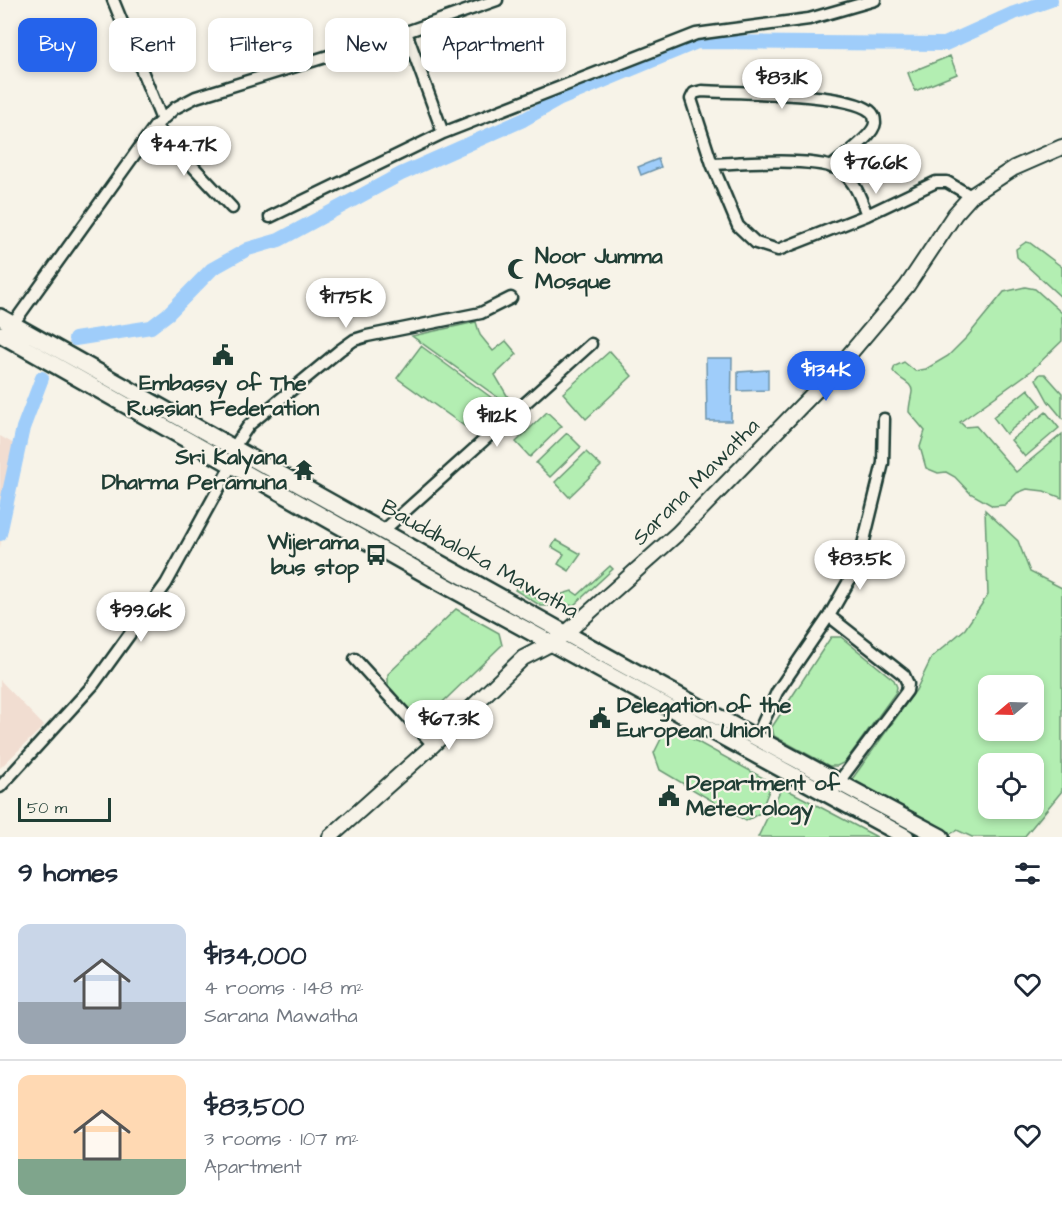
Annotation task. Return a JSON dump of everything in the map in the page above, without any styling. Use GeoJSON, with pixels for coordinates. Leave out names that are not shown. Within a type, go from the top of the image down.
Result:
{"type":"FeatureCollection","features":[{"type":"Feature","properties":{"kind":"main road","name":"Bauddhaloka Mawatha"},"geometry":{"type":"LineString","coordinates":[[7,320],[756,738],[906,837]]}},
{"type":"Feature","properties":{"kind":"main road","name":"Bauddhaloka Mawatha"},"geometry":{"type":"LineString","coordinates":[[0,334],[432,578],[552,643],[835,789],[941,837]]}},
{"type":"Feature","properties":{"kind":"street"},"geometry":{"type":"LineString","coordinates":[[113,0],[159,123],[232,208]]}},
{"type":"Feature","properties":{"kind":"street"},"geometry":{"type":"LineString","coordinates":[[409,31],[497,0]]}},
{"type":"Feature","properties":{"kind":"street"},"geometry":{"type":"LineString","coordinates":[[270,217],[443,133],[696,34],[809,19],[875,0]]}},
{"type":"Feature","properties":{"kind":"street"},"geometry":{"type":"LineString","coordinates":[[409,40],[443,133]]}},
{"type":"Feature","properties":{"kind":"street"},"geometry":{"type":"LineString","coordinates":[[7,320],[159,123],[175,108],[196,97],[325,57]]}},
{"type":"Feature","properties":{"kind":"street"},"geometry":{"type":"LineString","coordinates":[[831,167],[870,135],[875,125],[874,115],[868,109],[831,98],[702,91],[694,93],[691,99],[712,164],[738,225],[756,243],[778,250],[867,214],[936,182],[947,182],[971,196]]}},
{"type":"Feature","properties":{"kind":"street","name":"Sarana Mawatha"},"geometry":{"type":"LineString","coordinates":[[330,837],[433,745],[523,658],[566,633],[676,534],[837,369],[907,286],[955,214],[971,196],[1014,168],[1062,147]]}},
{"type":"Feature","properties":{"kind":"street"},"geometry":{"type":"LineString","coordinates":[[712,164],[799,161],[831,167],[841,171],[859,192],[867,214]]}},
{"type":"Feature","properties":{"kind":"street"},"geometry":{"type":"LineString","coordinates":[[234,447],[249,425],[354,340],[481,313],[511,298]]}},
{"type":"Feature","properties":{"kind":"street"},"geometry":{"type":"LineString","coordinates":[[383,531],[591,344]]}},
{"type":"Feature","properties":{"kind":"street"},"geometry":{"type":"LineString","coordinates":[[756,738],[777,692],[829,616],[858,565],[883,463],[884,419]]}},
{"type":"Feature","properties":{"kind":"street"},"geometry":{"type":"LineString","coordinates":[[0,787],[93,685],[166,584],[216,496],[231,464]]}},
{"type":"Feature","properties":{"kind":"street"},"geometry":{"type":"LineString","coordinates":[[829,616],[903,675],[908,684],[907,692],[835,789]]}},
{"type":"Feature","properties":{"kind":"street"},"geometry":{"type":"LineString","coordinates":[[356,659],[433,745]]}},
{"type":"Feature","properties":{"kind":"shaded area"},"geometry":{"type":"Polygon","coordinates":[[[0,436],[14,444],[0,549],[0,436]]]}},
{"type":"Feature","properties":{"kind":"shaded area"},"geometry":{"type":"Polygon","coordinates":[[[0,680],[44,726],[0,768],[0,680]]]}},
{"type":"Feature","properties":{"kind":"green space"},"geometry":{"type":"Polygon","coordinates":[[[950,56],[957,74],[915,91],[908,73],[950,56]]]}},
{"type":"Feature","properties":{"kind":"green space"},"geometry":{"type":"Polygon","coordinates":[[[1026,242],[1062,267],[1062,298],[1017,257],[1016,249],[1026,242]]]}},
{"type":"Feature","properties":{"kind":"green space"},"geometry":{"type":"Polygon","coordinates":[[[1025,287],[1035,289],[1062,313],[1062,341],[1031,371],[960,422],[965,427],[976,426],[1016,472],[1062,434],[1062,498],[1044,491],[1027,489],[1017,493],[1005,505],[993,506],[970,493],[955,477],[946,472],[938,473],[926,468],[920,447],[925,431],[909,412],[912,389],[893,371],[895,366],[904,362],[915,371],[926,369],[948,356],[1004,292],[1025,287]]]}},
{"type":"Feature","properties":{"kind":"green space"},"geometry":{"type":"Polygon","coordinates":[[[476,322],[480,335],[493,351],[506,341],[517,354],[495,375],[512,404],[510,406],[412,336],[476,322]]]}},
{"type":"Feature","properties":{"kind":"green space"},"geometry":{"type":"Polygon","coordinates":[[[421,346],[507,409],[477,435],[397,378],[421,346]]]}},
{"type":"Feature","properties":{"kind":"green space"},"geometry":{"type":"Polygon","coordinates":[[[610,351],[632,376],[586,419],[563,393],[610,351]]]}},
{"type":"Feature","properties":{"kind":"green space"},"geometry":{"type":"Polygon","coordinates":[[[1040,374],[1045,374],[1062,393],[1062,418],[1048,401],[1036,379],[1040,374]]]}},
{"type":"Feature","properties":{"kind":"green space"},"geometry":{"type":"Polygon","coordinates":[[[1028,389],[1041,405],[1006,434],[993,417],[1028,389]]]}},
{"type":"Feature","properties":{"kind":"green space"},"geometry":{"type":"Polygon","coordinates":[[[547,412],[562,426],[530,457],[516,442],[547,412]]]}},
{"type":"Feature","properties":{"kind":"green space"},"geometry":{"type":"Polygon","coordinates":[[[1046,412],[1059,428],[1025,457],[1011,440],[1046,412]]]}},
{"type":"Feature","properties":{"kind":"green space"},"geometry":{"type":"Polygon","coordinates":[[[567,433],[581,447],[550,477],[536,463],[567,433]]]}},
{"type":"Feature","properties":{"kind":"green space"},"geometry":{"type":"Polygon","coordinates":[[[586,452],[601,466],[569,497],[555,482],[586,452]]]}},
{"type":"Feature","properties":{"kind":"green space"},"geometry":{"type":"Polygon","coordinates":[[[985,510],[1018,541],[1030,572],[1062,588],[1062,791],[1044,813],[1044,753],[978,753],[978,819],[1039,819],[1024,837],[972,837],[957,830],[947,836],[850,782],[916,690],[932,657],[965,629],[988,595],[985,510]]]}},
{"type":"Feature","properties":{"kind":"green space"},"geometry":{"type":"Polygon","coordinates":[[[556,540],[581,554],[569,571],[558,564],[564,554],[552,547],[556,540]]]}},
{"type":"Feature","properties":{"kind":"green space"},"geometry":{"type":"Polygon","coordinates":[[[610,566],[613,569],[574,605],[541,606],[515,590],[517,587],[543,602],[562,601],[562,594],[572,591],[578,595],[610,566]]]}},
{"type":"Feature","properties":{"kind":"green space"},"geometry":{"type":"Polygon","coordinates":[[[456,609],[499,633],[502,645],[420,724],[390,690],[388,674],[456,609]]]}},
{"type":"Feature","properties":{"kind":"green space"},"geometry":{"type":"Polygon","coordinates":[[[831,637],[841,637],[894,680],[897,687],[896,692],[845,762],[837,766],[829,766],[774,736],[772,727],[831,637]]]}},
{"type":"Feature","properties":{"kind":"green space"},"geometry":{"type":"Polygon","coordinates":[[[666,729],[676,730],[772,783],[760,813],[746,821],[660,770],[654,753],[666,729]]]}},
{"type":"Feature","properties":{"kind":"green space"},"geometry":{"type":"Polygon","coordinates":[[[782,787],[877,837],[758,837],[782,787]]]}},
{"type":"Feature","properties":{"kind":"water"},"geometry":{"type":"Polygon","coordinates":[[[658,159],[661,167],[641,175],[638,167],[658,159]]]}},
{"type":"Feature","properties":{"kind":"water"},"geometry":{"type":"Polygon","coordinates":[[[706,358],[732,358],[731,421],[707,421],[706,358]]]}},
{"type":"Feature","properties":{"kind":"water"},"geometry":{"type":"Polygon","coordinates":[[[768,370],[768,390],[738,391],[738,372],[768,370]]]}},
{"type":"Feature","properties":{"kind":"waterway"},"geometry":{"type":"LineString","coordinates":[[75,339],[151,327],[168,314],[212,269],[248,249],[279,240],[401,174],[523,120],[560,99],[697,42],[945,44],[1014,13],[1051,0]]}},
{"type":"Feature","properties":{"kind":"waterway"},"geometry":{"type":"LineString","coordinates":[[0,534],[23,428],[42,378]]}},
{"type":"Feature","properties":{"kind":"place","name":"Noor Jumma Mosque"},"geometry":{"type":"Point","coordinates":[518,269]}},
{"type":"Feature","properties":{"kind":"place","name":"Embassy of The Russian Federation"},"geometry":{"type":"Point","coordinates":[223,355]}},
{"type":"Feature","properties":{"kind":"place","name":"Sri Kalyana Dharma Peramuna"},"geometry":{"type":"Point","coordinates":[304,470]}},
{"type":"Feature","properties":{"kind":"place","name":"Wijerama bus stop"},"geometry":{"type":"Point","coordinates":[376,555]}},
{"type":"Feature","properties":{"kind":"place","name":"Delegation of the European Union"},"geometry":{"type":"Point","coordinates":[600,718]}},
{"type":"Feature","properties":{"kind":"place","name":"Department of Meteorology"},"geometry":{"type":"Point","coordinates":[669,796]}}]}
